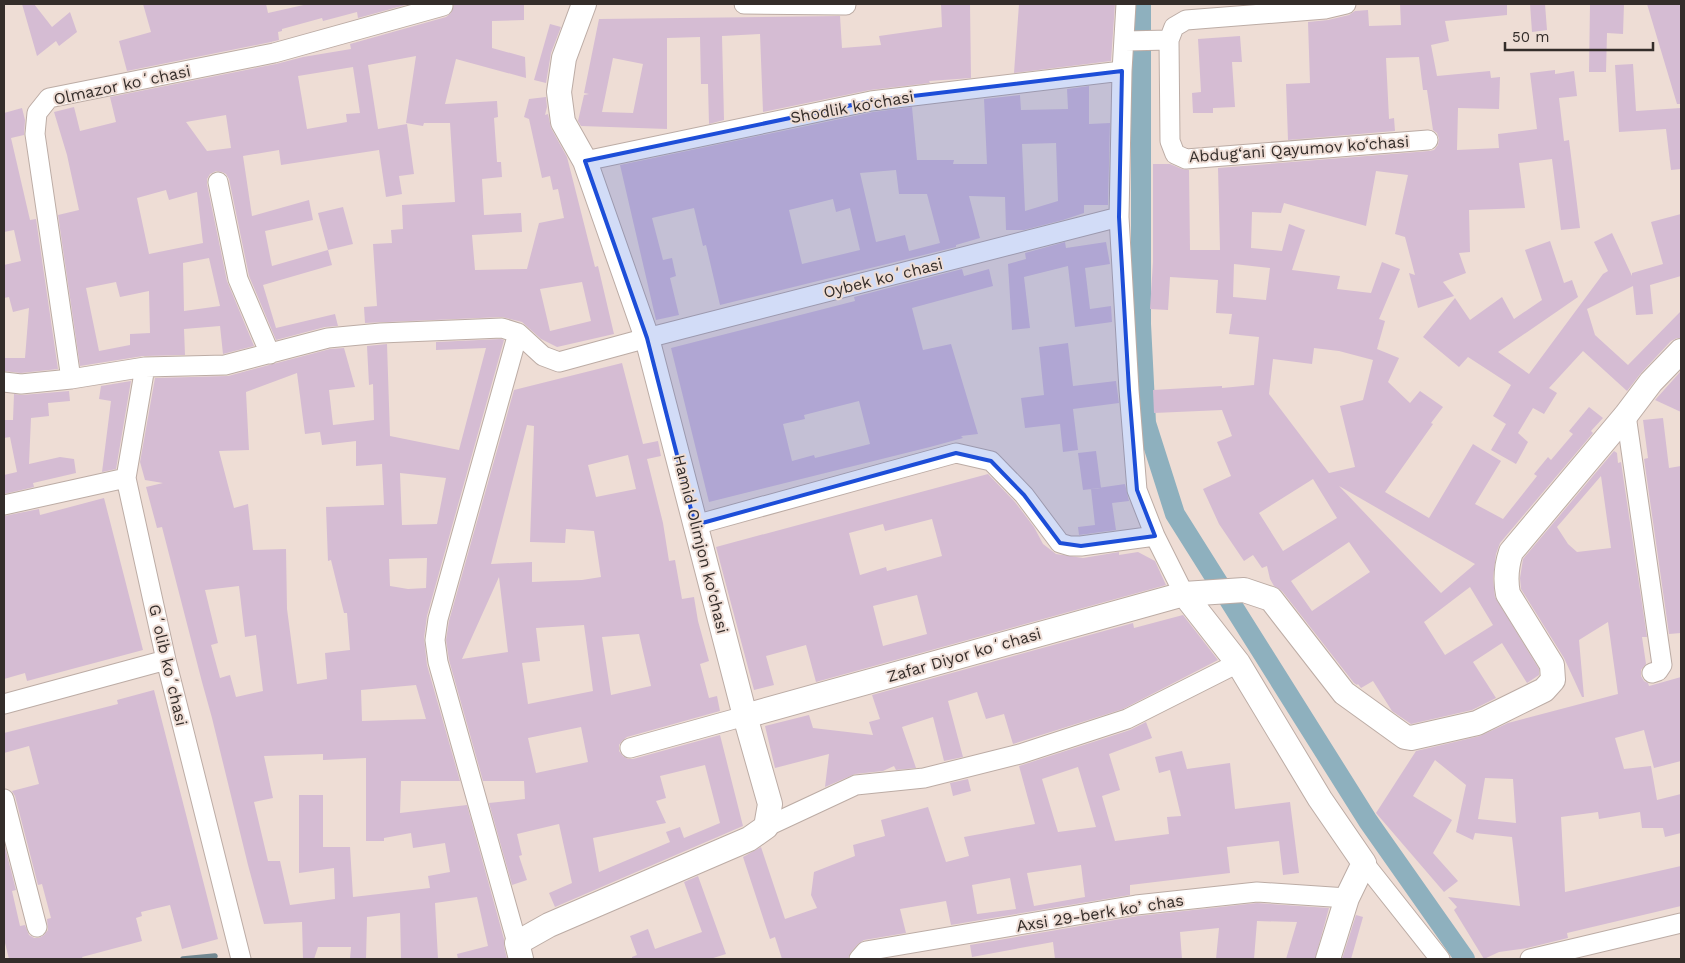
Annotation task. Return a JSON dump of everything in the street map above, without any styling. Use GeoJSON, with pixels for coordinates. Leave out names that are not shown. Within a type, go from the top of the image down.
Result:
{"type":"FeatureCollection","features":[{"type":"Feature","properties":{"kind":"street","name":"Hamid Olimjon ko'chasi"},"geometry":{"type":"LineString","coordinates":[[584,4],[564,58],[559,92],[563,122],[585,161],[647,338],[745,716],[770,804],[766,827]]}},
{"type":"Feature","properties":{"kind":"street"},"geometry":{"type":"LineString","coordinates":[[744,4],[846,5]]}},
{"type":"Feature","properties":{"kind":"street"},"geometry":{"type":"LineString","coordinates":[[1126,4],[1122,71],[1119,216],[1137,490],[1155,536],[1238,663],[1320,799],[1364,863],[1440,959]]}},
{"type":"Feature","properties":{"kind":"street"},"geometry":{"type":"LineString","coordinates":[[1125,41],[1169,40],[1174,27],[1186,20],[1325,10],[1346,4]]}},
{"type":"Feature","properties":{"kind":"street","name":"Olmazor koʻchasi"},"geometry":{"type":"LineString","coordinates":[[71,379],[35,134],[37,112],[49,98],[274,53],[443,6]]}},
{"type":"Feature","properties":{"kind":"street","name":"Abdug‘ani Qayumov ko‘chasi"},"geometry":{"type":"LineString","coordinates":[[1169,40],[1170,141],[1175,154],[1186,159],[1428,140]]}},
{"type":"Feature","properties":{"kind":"street","name":"Shodlik ko‘chasi"},"geometry":{"type":"LineString","coordinates":[[585,161],[871,101],[1122,71]]}},
{"type":"Feature","properties":{"kind":"street"},"geometry":{"type":"LineString","coordinates":[[218,182],[238,279],[270,354]]}},
{"type":"Feature","properties":{"kind":"street","name":"Oybek koʻchasi"},"geometry":{"type":"LineString","coordinates":[[518,333],[543,356],[559,362],[1119,216]]}},
{"type":"Feature","properties":{"kind":"street"},"geometry":{"type":"LineString","coordinates":[[4,382],[21,384],[71,379],[145,367],[225,365],[328,338],[381,333],[502,328],[518,333],[438,619],[436,640],[438,662],[519,951],[549,925],[749,839],[766,827],[856,784],[924,778],[1020,754],[1127,718],[1238,663]]}},
{"type":"Feature","properties":{"kind":"street","name":"Zafar Diyor koʻchasi"},"geometry":{"type":"LineString","coordinates":[[745,716],[1192,594],[1244,590],[1270,599],[1344,693],[1406,736],[1412,738],[1477,723],[1544,690],[1553,680],[1552,664],[1508,594],[1505,581],[1511,552],[1626,415],[1651,382],[1681,351]]}},
{"type":"Feature","properties":{"kind":"street","name":"Gʻolib koʻchasi"},"geometry":{"type":"LineString","coordinates":[[145,367],[126,478],[166,660],[241,959]]}},
{"type":"Feature","properties":{"kind":"street"},"geometry":{"type":"LineString","coordinates":[[1626,415],[1662,665],[1658,671],[1652,673]]}},
{"type":"Feature","properties":{"kind":"street"},"geometry":{"type":"LineString","coordinates":[[695,525],[956,453],[991,461],[1024,495],[1060,542],[1070,546],[1081,546],[1155,536]]}},
{"type":"Feature","properties":{"kind":"street"},"geometry":{"type":"LineString","coordinates":[[4,506],[126,478]]}},
{"type":"Feature","properties":{"kind":"street"},"geometry":{"type":"LineString","coordinates":[[4,704],[166,660]]}},
{"type":"Feature","properties":{"kind":"street"},"geometry":{"type":"LineString","coordinates":[[630,748],[745,716]]}},
{"type":"Feature","properties":{"kind":"street"},"geometry":{"type":"LineString","coordinates":[[4,799],[37,927]]}},
{"type":"Feature","properties":{"kind":"street"},"geometry":{"type":"LineString","coordinates":[[1328,959],[1347,898],[1364,863]]}},
{"type":"Feature","properties":{"kind":"street","name":"Аxsi 29-berk koʼchas"},"geometry":{"type":"LineString","coordinates":[[859,959],[866,950],[1136,905],[1257,892],[1347,898]]}},
{"type":"Feature","properties":{"kind":"street"},"geometry":{"type":"LineString","coordinates":[[1530,959],[1681,923]]}},
{"type":"Feature","properties":{"kind":"highlighted area"},"geometry":{"type":"Polygon","coordinates":[[[1122,71],[1119,217],[1129,390],[1137,490],[1155,536],[1081,546],[1060,543],[1024,495],[991,461],[956,453],[695,525],[647,338],[585,161],[871,101],[1122,71]]]}},
{"type":"Feature","properties":{"kind":"building"},"geometry":{"type":"Polygon","coordinates":[[[22,4],[34,4],[52,27],[70,12],[77,32],[59,46],[56,41],[37,56],[22,4]]]}},
{"type":"Feature","properties":{"kind":"building"},"geometry":{"type":"Polygon","coordinates":[[[143,4],[266,4],[268,13],[308,4],[409,4],[358,18],[357,12],[323,21],[322,18],[282,29],[282,31],[278,32],[279,40],[127,71],[119,41],[151,32],[143,4]]]}},
{"type":"Feature","properties":{"kind":"building"},"geometry":{"type":"Polygon","coordinates":[[[454,4],[524,4],[524,20],[492,21],[492,48],[525,57],[526,78],[456,59],[445,104],[497,101],[498,117],[494,118],[497,162],[501,162],[502,177],[482,179],[484,215],[521,213],[522,232],[472,235],[475,270],[527,269],[539,223],[564,218],[558,189],[553,190],[550,176],[542,178],[529,119],[524,117],[529,99],[546,97],[547,107],[545,115],[548,114],[551,128],[567,157],[595,267],[598,266],[614,334],[557,347],[541,339],[522,322],[502,317],[365,323],[364,307],[377,306],[373,244],[392,243],[391,230],[403,229],[402,205],[455,202],[450,123],[424,123],[423,126],[406,123],[416,56],[368,65],[378,129],[407,124],[414,174],[399,176],[402,194],[386,197],[379,150],[281,165],[279,150],[243,156],[252,216],[309,200],[313,220],[265,231],[272,266],[328,250],[332,265],[263,285],[276,328],[335,314],[338,326],[325,327],[276,340],[249,276],[229,179],[226,174],[216,171],[210,174],[207,184],[227,281],[254,346],[223,354],[220,326],[184,329],[185,355],[143,356],[80,366],[58,215],[79,210],[67,155],[54,112],[74,107],[80,131],[116,122],[110,97],[303,57],[351,49],[350,44],[446,17],[451,13],[454,4]],[[353,67],[298,76],[307,129],[347,122],[346,114],[360,113],[353,67]],[[226,115],[186,122],[207,151],[231,148],[226,115]],[[166,190],[137,198],[149,254],[203,243],[197,192],[169,200],[166,190]],[[209,258],[183,263],[184,311],[220,306],[209,258]],[[116,282],[86,288],[99,351],[130,345],[130,334],[150,333],[149,291],[120,297],[116,282]],[[582,282],[540,289],[550,331],[591,321],[582,282]]]}},
{"type":"Feature","properties":{"kind":"building"},"geometry":{"type":"Polygon","coordinates":[[[941,4],[970,4],[971,78],[929,81],[930,83],[870,90],[763,112],[760,34],[722,36],[724,120],[709,124],[708,84],[701,84],[700,37],[667,38],[667,129],[581,126],[578,121],[584,95],[589,94],[584,93],[599,19],[840,16],[842,48],[881,45],[879,36],[942,27],[941,4]],[[613,58],[602,112],[633,113],[643,64],[613,58]]]}},
{"type":"Feature","properties":{"kind":"building"},"geometry":{"type":"Polygon","coordinates":[[[1019,4],[1115,4],[1111,61],[1014,73],[1019,4]]]}},
{"type":"Feature","properties":{"kind":"building"},"geometry":{"type":"Polygon","coordinates":[[[1400,4],[1507,4],[1507,15],[1445,21],[1449,41],[1431,45],[1437,76],[1490,71],[1491,78],[1500,77],[1499,109],[1458,108],[1457,150],[1499,148],[1498,134],[1537,129],[1530,73],[1555,70],[1555,74],[1574,71],[1577,96],[1559,98],[1564,141],[1569,140],[1580,228],[1561,230],[1552,159],[1519,163],[1525,208],[1469,210],[1470,252],[1459,253],[1466,273],[1443,282],[1454,296],[1418,308],[1409,273],[1415,275],[1405,237],[1395,234],[1408,175],[1376,171],[1366,226],[1284,203],[1281,213],[1252,212],[1251,248],[1282,251],[1289,224],[1305,230],[1292,270],[1340,276],[1337,289],[1371,293],[1382,262],[1400,269],[1379,319],[1385,321],[1377,349],[1399,358],[1388,382],[1410,403],[1420,391],[1443,407],[1385,492],[1429,518],[1473,444],[1501,461],[1475,504],[1503,519],[1537,476],[1534,474],[1548,457],[1551,460],[1573,434],[1569,431],[1589,407],[1603,418],[1591,431],[1593,433],[1500,543],[1496,554],[1493,578],[1495,597],[1539,669],[1539,675],[1527,683],[1502,643],[1473,662],[1496,698],[1472,710],[1411,724],[1392,711],[1373,681],[1361,688],[1358,684],[1354,683],[1282,591],[1274,586],[1267,566],[1262,568],[1253,555],[1244,561],[1219,524],[1203,489],[1231,476],[1217,442],[1232,436],[1222,410],[1154,413],[1153,390],[1254,385],[1259,337],[1229,334],[1232,314],[1216,313],[1218,280],[1170,277],[1168,310],[1150,309],[1153,262],[1153,164],[1170,164],[1189,170],[1190,250],[1220,250],[1218,168],[1434,150],[1438,145],[1439,139],[1437,133],[1433,130],[1427,90],[1423,90],[1419,57],[1386,58],[1389,119],[1394,118],[1395,131],[1288,140],[1286,84],[1310,83],[1308,22],[1328,20],[1349,15],[1355,11],[1368,10],[1369,26],[1401,25],[1400,4]],[[1234,264],[1233,297],[1266,300],[1270,268],[1234,264]],[[1314,348],[1312,364],[1273,359],[1269,394],[1329,473],[1355,467],[1340,406],[1363,400],[1373,360],[1339,351],[1314,348]],[[1313,479],[1259,513],[1283,551],[1337,518],[1313,479]],[[1339,486],[1441,593],[1475,564],[1339,486]],[[1349,542],[1291,581],[1312,611],[1370,572],[1349,542]],[[1470,587],[1424,622],[1445,655],[1493,625],[1470,587]]]}},
{"type":"Feature","properties":{"kind":"building"},"geometry":{"type":"Polygon","coordinates":[[[1530,4],[1545,4],[1547,30],[1532,32],[1530,4]]]}},
{"type":"Feature","properties":{"kind":"building"},"geometry":{"type":"Polygon","coordinates":[[[1590,4],[1624,4],[1623,34],[1607,33],[1606,72],[1589,72],[1590,4]]]}},
{"type":"Feature","properties":{"kind":"building"},"geometry":{"type":"Polygon","coordinates":[[[1647,4],[1681,4],[1681,104],[1677,104],[1647,4]]]}},
{"type":"Feature","properties":{"kind":"building"},"geometry":{"type":"Polygon","coordinates":[[[550,24],[561,27],[551,53],[546,83],[534,80],[550,24]]]}},
{"type":"Feature","properties":{"kind":"building"},"geometry":{"type":"Polygon","coordinates":[[[1240,36],[1242,62],[1232,62],[1235,107],[1213,108],[1213,113],[1193,113],[1192,93],[1201,92],[1198,39],[1240,36]]]}},
{"type":"Feature","properties":{"kind":"building"},"geometry":{"type":"Polygon","coordinates":[[[1633,64],[1636,111],[1681,108],[1681,169],[1671,170],[1666,129],[1619,132],[1615,65],[1633,64]]]}},
{"type":"Feature","properties":{"kind":"building"},"geometry":{"type":"Polygon","coordinates":[[[1089,86],[1089,124],[1110,123],[1108,205],[1084,205],[1084,213],[1063,220],[1024,230],[1006,230],[1005,197],[969,196],[980,238],[956,245],[956,247],[720,305],[706,245],[703,246],[694,208],[652,218],[663,260],[672,258],[676,276],[670,278],[679,315],[656,320],[620,165],[873,112],[912,107],[917,160],[954,160],[953,164],[987,164],[984,99],[1020,95],[1021,110],[1068,109],[1067,89],[1089,86]],[[1056,143],[1022,144],[1025,211],[1058,201],[1056,143]],[[896,170],[860,173],[876,242],[905,235],[909,251],[940,243],[927,194],[899,194],[896,170]],[[833,199],[789,210],[802,264],[860,250],[850,208],[836,212],[833,199]]]}},
{"type":"Feature","properties":{"kind":"building"},"geometry":{"type":"Polygon","coordinates":[[[22,108],[25,120],[24,135],[11,138],[30,220],[36,219],[58,369],[21,373],[4,371],[4,358],[25,358],[29,308],[13,312],[9,297],[4,298],[4,265],[21,261],[14,230],[4,232],[4,113],[22,108]]]}},
{"type":"Feature","properties":{"kind":"building"},"geometry":{"type":"Polygon","coordinates":[[[343,207],[353,244],[328,250],[318,213],[343,207]]]}},
{"type":"Feature","properties":{"kind":"building"},"geometry":{"type":"Polygon","coordinates":[[[1681,214],[1681,276],[1650,285],[1653,314],[1636,315],[1633,286],[1587,309],[1595,335],[1628,365],[1681,311],[1681,338],[1671,341],[1627,391],[1583,351],[1549,388],[1557,393],[1544,414],[1533,408],[1518,433],[1528,442],[1516,464],[1491,450],[1506,424],[1493,416],[1511,385],[1468,357],[1459,367],[1423,337],[1455,298],[1470,320],[1502,297],[1514,319],[1542,300],[1525,250],[1550,241],[1564,283],[1572,280],[1578,297],[1498,352],[1529,374],[1603,274],[1608,271],[1594,242],[1612,233],[1632,276],[1632,273],[1663,264],[1651,222],[1681,214]]]}},
{"type":"Feature","properties":{"kind":"building"},"geometry":{"type":"Polygon","coordinates":[[[1065,242],[1066,248],[1106,242],[1110,264],[1085,268],[1090,309],[1111,306],[1112,322],[1075,327],[1068,266],[1024,277],[1030,328],[1012,330],[1008,264],[1026,259],[1025,253],[1065,242]]]}},
{"type":"Feature","properties":{"kind":"building"},"geometry":{"type":"Polygon","coordinates":[[[962,269],[964,276],[989,269],[993,286],[912,308],[923,350],[951,344],[978,434],[961,436],[963,438],[709,502],[671,348],[855,301],[854,297],[962,269]],[[859,401],[804,415],[805,419],[783,424],[792,461],[814,455],[815,458],[870,444],[859,401]]]}},
{"type":"Feature","properties":{"kind":"building"},"geometry":{"type":"Polygon","coordinates":[[[504,340],[427,616],[424,638],[427,665],[460,781],[401,781],[400,813],[467,805],[504,939],[507,959],[458,959],[457,954],[488,946],[477,897],[435,903],[438,959],[401,959],[400,913],[367,917],[366,959],[350,959],[351,947],[318,947],[314,959],[303,959],[302,922],[264,924],[162,527],[157,528],[146,487],[163,483],[145,480],[140,462],[155,378],[228,376],[330,349],[344,348],[355,387],[329,390],[333,425],[374,420],[373,384],[369,385],[367,346],[387,344],[390,436],[459,450],[486,348],[436,350],[436,342],[504,340]],[[297,373],[246,392],[249,450],[219,451],[234,508],[248,504],[253,550],[286,549],[287,609],[297,684],[327,679],[325,653],[350,650],[347,613],[344,613],[331,560],[328,561],[326,507],[384,505],[382,464],[356,466],[356,441],[322,445],[320,432],[305,434],[297,373]],[[400,473],[402,525],[437,524],[446,478],[400,473]],[[427,558],[389,559],[390,586],[408,589],[426,588],[427,558]],[[239,586],[205,590],[218,643],[211,645],[220,678],[230,675],[236,697],[263,691],[256,635],[245,637],[239,586]],[[416,685],[361,690],[362,721],[426,719],[416,685]],[[323,754],[264,756],[273,798],[254,802],[268,861],[280,861],[290,905],[335,899],[334,868],[299,873],[299,795],[323,795],[323,847],[350,847],[353,897],[430,888],[428,876],[450,872],[445,843],[413,848],[411,833],[384,838],[384,841],[366,841],[366,758],[323,760],[323,754]]]}},
{"type":"Feature","properties":{"kind":"building"},"geometry":{"type":"Polygon","coordinates":[[[1068,343],[1073,386],[1116,381],[1119,403],[1073,409],[1078,450],[1063,452],[1060,424],[1025,428],[1021,398],[1044,395],[1039,347],[1068,343]]]}},
{"type":"Feature","properties":{"kind":"building"},"geometry":{"type":"Polygon","coordinates":[[[622,363],[643,444],[658,441],[661,456],[647,459],[663,523],[669,561],[675,560],[682,599],[694,597],[698,621],[709,661],[700,664],[709,698],[717,696],[720,711],[627,737],[619,745],[619,751],[628,759],[633,759],[720,735],[743,826],[555,907],[549,893],[572,883],[559,824],[517,834],[522,855],[519,856],[527,880],[512,885],[489,803],[525,799],[524,781],[483,781],[449,660],[446,640],[449,621],[514,390],[622,363]],[[527,425],[491,564],[532,562],[532,582],[582,580],[601,577],[594,531],[566,529],[565,543],[530,542],[534,426],[527,425]],[[628,455],[588,465],[596,497],[636,489],[628,455]],[[499,577],[462,659],[508,652],[499,577]],[[584,625],[536,628],[540,661],[522,663],[528,704],[593,691],[584,625]],[[639,634],[602,637],[611,695],[651,686],[639,634]],[[581,727],[528,738],[536,773],[588,762],[581,727]],[[705,765],[660,776],[666,798],[656,801],[666,823],[593,838],[599,872],[670,842],[666,832],[680,827],[684,838],[720,823],[705,765]]]}},
{"type":"Feature","properties":{"kind":"building"},"geometry":{"type":"Polygon","coordinates":[[[1681,371],[1681,412],[1655,400],[1681,371]]]}},
{"type":"Feature","properties":{"kind":"building"},"geometry":{"type":"Polygon","coordinates":[[[131,381],[116,469],[102,472],[111,401],[99,399],[101,386],[131,381]]]}},
{"type":"Feature","properties":{"kind":"building"},"geometry":{"type":"Polygon","coordinates":[[[69,391],[70,401],[48,403],[49,416],[31,418],[29,464],[60,457],[74,459],[76,473],[33,483],[34,487],[4,494],[4,475],[17,472],[10,437],[4,438],[4,420],[13,420],[14,394],[69,391]]]}},
{"type":"Feature","properties":{"kind":"building"},"geometry":{"type":"Polygon","coordinates":[[[1663,418],[1669,468],[1681,466],[1681,633],[1669,634],[1644,459],[1648,458],[1643,420],[1663,418]]]}},
{"type":"Feature","properties":{"kind":"building"},"geometry":{"type":"Polygon","coordinates":[[[1096,451],[1101,488],[1083,490],[1078,453],[1096,451]]]}},
{"type":"Feature","properties":{"kind":"building"},"geometry":{"type":"Polygon","coordinates":[[[1614,451],[1617,453],[1618,463],[1621,462],[1647,637],[1642,637],[1646,664],[1641,670],[1641,676],[1649,686],[1681,677],[1681,761],[1654,768],[1644,730],[1615,738],[1624,769],[1651,766],[1657,800],[1681,794],[1681,833],[1665,837],[1663,828],[1642,828],[1640,812],[1599,819],[1598,812],[1561,817],[1565,892],[1681,866],[1681,906],[1567,933],[1568,938],[1527,948],[1499,952],[1484,959],[1454,910],[1457,907],[1448,897],[1520,906],[1512,837],[1475,833],[1473,840],[1456,832],[1466,785],[1435,760],[1413,796],[1452,820],[1433,853],[1458,881],[1444,892],[1376,813],[1416,751],[1480,736],[1508,723],[1618,694],[1608,622],[1579,640],[1584,697],[1582,697],[1564,658],[1521,589],[1520,578],[1523,559],[1614,451]],[[1601,476],[1557,527],[1568,544],[1577,552],[1611,548],[1601,476]],[[1485,778],[1478,819],[1516,823],[1513,779],[1485,778]]]}},
{"type":"Feature","properties":{"kind":"building"},"geometry":{"type":"Polygon","coordinates":[[[988,474],[1015,502],[1034,527],[1043,544],[1056,554],[1083,558],[1119,552],[1119,555],[1138,552],[1155,561],[1166,585],[816,682],[806,645],[766,656],[774,685],[754,690],[716,547],[988,474]],[[932,519],[885,531],[883,524],[849,533],[860,575],[886,567],[887,571],[942,556],[932,519]],[[917,595],[873,606],[883,646],[927,634],[917,595]]]}},
{"type":"Feature","properties":{"kind":"building"},"geometry":{"type":"Polygon","coordinates":[[[1125,484],[1129,501],[1112,503],[1116,530],[1079,535],[1078,527],[1095,525],[1091,489],[1125,484]]]}},
{"type":"Feature","properties":{"kind":"building"},"geometry":{"type":"Polygon","coordinates":[[[104,498],[143,650],[27,681],[25,673],[4,679],[4,516],[39,509],[40,515],[104,498]]]}},
{"type":"Feature","properties":{"kind":"building"},"geometry":{"type":"Polygon","coordinates":[[[1183,615],[1218,660],[1123,709],[1013,744],[1004,714],[986,719],[977,692],[948,701],[963,757],[944,761],[933,717],[902,727],[916,768],[896,770],[894,766],[883,771],[855,774],[825,787],[829,754],[775,768],[765,726],[809,715],[813,728],[873,735],[869,722],[880,719],[872,695],[1133,623],[1134,628],[1183,615]]]}},
{"type":"Feature","properties":{"kind":"building"},"geometry":{"type":"Polygon","coordinates":[[[154,690],[218,939],[182,949],[170,905],[141,912],[142,916],[136,918],[142,941],[82,957],[83,959],[9,959],[4,939],[4,843],[16,890],[12,891],[20,926],[25,925],[29,935],[39,938],[48,930],[47,919],[51,918],[42,884],[38,885],[15,796],[12,791],[39,784],[29,746],[4,753],[4,733],[118,704],[117,700],[154,690]]]}},
{"type":"Feature","properties":{"kind":"building"},"geometry":{"type":"Polygon","coordinates":[[[1146,722],[1152,738],[1109,754],[1120,790],[1102,796],[1115,841],[1169,834],[1167,817],[1181,816],[1170,770],[1159,773],[1155,757],[1182,751],[1187,769],[1230,763],[1235,809],[1290,802],[1299,873],[1283,875],[1279,841],[1227,847],[1230,873],[1130,885],[1130,895],[951,925],[946,901],[900,909],[906,933],[864,940],[851,952],[848,959],[782,959],[775,937],[770,939],[743,857],[761,847],[785,919],[817,908],[811,895],[814,872],[855,856],[853,845],[885,836],[881,820],[928,807],[946,862],[969,856],[964,837],[1035,824],[1019,766],[1130,730],[1146,722]],[[1078,767],[1042,779],[1058,832],[1096,827],[1078,767]],[[1081,865],[1027,873],[1034,906],[1085,897],[1081,865]],[[1010,878],[972,885],[977,914],[1016,909],[1010,878]]]}},
{"type":"Feature","properties":{"kind":"building"},"geometry":{"type":"Polygon","coordinates":[[[968,779],[971,791],[953,796],[950,783],[968,779]]]}},
{"type":"Feature","properties":{"kind":"building"},"geometry":{"type":"Polygon","coordinates":[[[698,876],[726,954],[710,959],[632,959],[632,957],[637,955],[630,936],[648,929],[655,949],[702,932],[684,882],[698,876]]]}},
{"type":"Feature","properties":{"kind":"building"},"geometry":{"type":"Polygon","coordinates":[[[1257,903],[1329,908],[1315,959],[1286,959],[1297,922],[1257,921],[1254,959],[1216,959],[1219,928],[1180,932],[1182,959],[1055,959],[1053,942],[972,957],[970,945],[1138,916],[1257,903]]]}},
{"type":"Feature","properties":{"kind":"building"},"geometry":{"type":"Polygon","coordinates":[[[1356,915],[1363,917],[1351,959],[1342,959],[1356,915]]]}},
{"type":"Feature","properties":{"kind":"waterway"},"geometry":{"type":"LineString","coordinates":[[1141,4],[1141,324],[1146,423],[1175,514],[1368,821],[1465,959]]}},
{"type":"Feature","properties":{"kind":"waterway"},"geometry":{"type":"LineString","coordinates":[[183,959],[215,956]]}}]}
